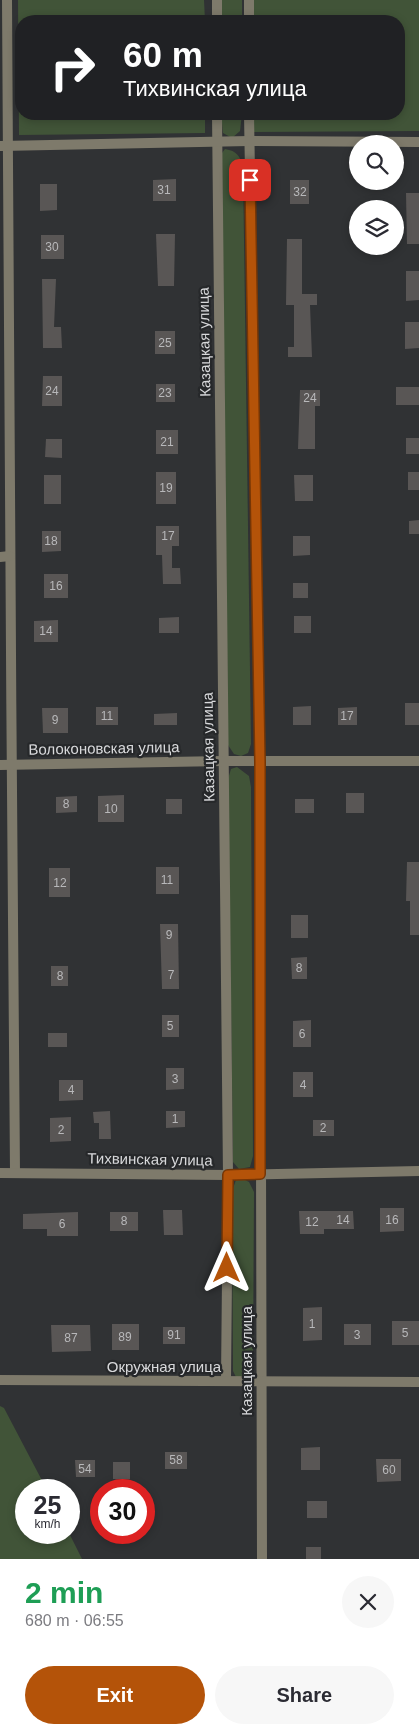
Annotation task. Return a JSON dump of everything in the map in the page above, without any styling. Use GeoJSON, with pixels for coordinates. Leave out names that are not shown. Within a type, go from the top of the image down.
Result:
{"type":"FeatureCollection","features":[{"type":"Feature","properties":{"kind":"street"},"geometry":{"type":"LineString","coordinates":[[7,0],[3,146],[5,557],[13,765],[15,1173]]}},
{"type":"Feature","properties":{"kind":"street"},"geometry":{"type":"LineString","coordinates":[[216,0],[217,15]]}},
{"type":"Feature","properties":{"kind":"street"},"geometry":{"type":"LineString","coordinates":[[249,0],[249,15]]}},
{"type":"Feature","properties":{"kind":"street","name":"Казацкая улица"},"geometry":{"type":"LineString","coordinates":[[217,120],[228,1175],[226,1380]]}},
{"type":"Feature","properties":{"kind":"street","name":"Казацкая улица"},"geometry":{"type":"LineString","coordinates":[[249,120],[260,762],[260,1381],[262,1559]]}},
{"type":"Feature","properties":{"kind":"street"},"geometry":{"type":"LineString","coordinates":[[3,146],[249,141],[419,142]]}},
{"type":"Feature","properties":{"kind":"street","name":"Волоконовская улица"},"geometry":{"type":"LineString","coordinates":[[0,765],[223,761],[419,761]]}},
{"type":"Feature","properties":{"kind":"street","name":"Тихвинская улица"},"geometry":{"type":"LineString","coordinates":[[0,1173],[228,1175],[419,1171]]}},
{"type":"Feature","properties":{"kind":"street","name":"Окружная улица"},"geometry":{"type":"LineString","coordinates":[[0,1380],[419,1382]]}},
{"type":"Feature","properties":{"kind":"green space"},"geometry":{"type":"Polygon","coordinates":[[[18,0],[204,0],[205,15],[18,15],[18,0]]]}},
{"type":"Feature","properties":{"kind":"green space"},"geometry":{"type":"Polygon","coordinates":[[[220,0],[242,0],[242,15],[220,15],[220,0]]]}},
{"type":"Feature","properties":{"kind":"green space"},"geometry":{"type":"Polygon","coordinates":[[[254,0],[419,0],[419,131],[253,132],[253,120],[405,120],[405,15],[254,15],[254,0]]]}},
{"type":"Feature","properties":{"kind":"green space"},"geometry":{"type":"Polygon","coordinates":[[[19,120],[205,120],[205,133],[19,135],[19,120]]]}},
{"type":"Feature","properties":{"kind":"green space"},"geometry":{"type":"Polygon","coordinates":[[[222,120],[241,120],[240,131],[232,138],[223,133],[222,120]]]}},
{"type":"Feature","properties":{"kind":"green space"},"geometry":{"type":"Polygon","coordinates":[[[225,149],[237,155],[243,167],[251,744],[248,753],[241,756],[234,754],[228,745],[222,153],[225,149]]]}},
{"type":"Feature","properties":{"kind":"green space"},"geometry":{"type":"Polygon","coordinates":[[[237,767],[249,776],[251,787],[253,1156],[250,1167],[239,1169],[233,1162],[228,779],[231,769],[237,767]]]}},
{"type":"Feature","properties":{"kind":"green space"},"geometry":{"type":"Polygon","coordinates":[[[241,1178],[249,1182],[254,1192],[253,1363],[252,1373],[247,1377],[236,1377],[233,1371],[232,1191],[236,1180],[241,1178]]]}},
{"type":"Feature","properties":{"kind":"green space"},"geometry":{"type":"Polygon","coordinates":[[[0,1406],[4,1408],[41,1479],[15,1479],[15,1544],[74,1544],[82,1559],[0,1559],[0,1406]]]}},
{"type":"Feature","properties":{"kind":"building"},"geometry":{"type":"Polygon","coordinates":[[[176,179],[176,201],[153,201],[153,180],[176,179]]]}},
{"type":"Feature","properties":{"kind":"building"},"geometry":{"type":"Polygon","coordinates":[[[290,180],[309,180],[309,204],[290,204],[290,180]]]}},
{"type":"Feature","properties":{"kind":"building"},"geometry":{"type":"Polygon","coordinates":[[[40,184],[57,184],[57,210],[40,211],[40,184]]]}},
{"type":"Feature","properties":{"kind":"building"},"geometry":{"type":"Polygon","coordinates":[[[406,193],[419,193],[419,244],[407,244],[406,193]]]}},
{"type":"Feature","properties":{"kind":"building"},"geometry":{"type":"Polygon","coordinates":[[[156,234],[175,234],[174,286],[158,286],[156,234]]]}},
{"type":"Feature","properties":{"kind":"building"},"geometry":{"type":"Polygon","coordinates":[[[41,235],[64,235],[64,259],[41,259],[41,235]]]}},
{"type":"Feature","properties":{"kind":"building"},"geometry":{"type":"Polygon","coordinates":[[[287,239],[302,239],[302,294],[317,294],[317,305],[310,305],[312,357],[288,357],[288,347],[294,347],[294,305],[286,305],[287,239]]]}},
{"type":"Feature","properties":{"kind":"building"},"geometry":{"type":"Polygon","coordinates":[[[406,271],[419,271],[419,300],[406,301],[406,271]]]}},
{"type":"Feature","properties":{"kind":"building"},"geometry":{"type":"Polygon","coordinates":[[[42,279],[56,279],[54,327],[61,327],[62,348],[43,348],[42,279]]]}},
{"type":"Feature","properties":{"kind":"building"},"geometry":{"type":"Polygon","coordinates":[[[405,322],[419,322],[419,348],[405,349],[405,322]]]}},
{"type":"Feature","properties":{"kind":"building"},"geometry":{"type":"Polygon","coordinates":[[[155,331],[175,331],[175,354],[155,354],[155,331]]]}},
{"type":"Feature","properties":{"kind":"building"},"geometry":{"type":"Polygon","coordinates":[[[43,376],[62,376],[62,406],[42,406],[43,376]]]}},
{"type":"Feature","properties":{"kind":"building"},"geometry":{"type":"Polygon","coordinates":[[[156,384],[175,384],[175,402],[156,402],[156,384]]]}},
{"type":"Feature","properties":{"kind":"building"},"geometry":{"type":"Polygon","coordinates":[[[396,387],[419,387],[419,405],[396,405],[396,387]]]}},
{"type":"Feature","properties":{"kind":"building"},"geometry":{"type":"Polygon","coordinates":[[[300,390],[320,390],[320,406],[315,406],[315,449],[298,449],[300,390]]]}},
{"type":"Feature","properties":{"kind":"building"},"geometry":{"type":"Polygon","coordinates":[[[156,430],[178,430],[178,454],[156,454],[156,430]]]}},
{"type":"Feature","properties":{"kind":"building"},"geometry":{"type":"Polygon","coordinates":[[[406,438],[419,438],[419,454],[406,454],[406,438]]]}},
{"type":"Feature","properties":{"kind":"building"},"geometry":{"type":"Polygon","coordinates":[[[46,439],[62,439],[62,458],[45,457],[46,439]]]}},
{"type":"Feature","properties":{"kind":"building"},"geometry":{"type":"Polygon","coordinates":[[[156,472],[176,472],[176,504],[156,504],[156,472]]]}},
{"type":"Feature","properties":{"kind":"building"},"geometry":{"type":"Polygon","coordinates":[[[408,472],[419,472],[419,490],[408,490],[408,472]]]}},
{"type":"Feature","properties":{"kind":"building"},"geometry":{"type":"Polygon","coordinates":[[[44,475],[61,475],[61,504],[44,504],[44,475]]]}},
{"type":"Feature","properties":{"kind":"building"},"geometry":{"type":"Polygon","coordinates":[[[294,475],[313,475],[313,501],[295,501],[294,475]]]}},
{"type":"Feature","properties":{"kind":"building"},"geometry":{"type":"Polygon","coordinates":[[[419,520],[419,534],[409,534],[409,521],[419,520]]]}},
{"type":"Feature","properties":{"kind":"building"},"geometry":{"type":"Polygon","coordinates":[[[156,526],[179,526],[179,546],[172,546],[172,568],[180,568],[181,584],[163,584],[162,555],[156,555],[156,526]]]}},
{"type":"Feature","properties":{"kind":"building"},"geometry":{"type":"Polygon","coordinates":[[[42,531],[61,531],[61,551],[42,552],[42,531]]]}},
{"type":"Feature","properties":{"kind":"building"},"geometry":{"type":"Polygon","coordinates":[[[293,536],[310,536],[310,555],[293,556],[293,536]]]}},
{"type":"Feature","properties":{"kind":"building"},"geometry":{"type":"Polygon","coordinates":[[[44,574],[68,574],[68,598],[44,598],[44,574]]]}},
{"type":"Feature","properties":{"kind":"building"},"geometry":{"type":"Polygon","coordinates":[[[293,583],[308,583],[308,598],[293,598],[293,583]]]}},
{"type":"Feature","properties":{"kind":"building"},"geometry":{"type":"Polygon","coordinates":[[[294,616],[311,616],[311,633],[294,633],[294,616]]]}},
{"type":"Feature","properties":{"kind":"building"},"geometry":{"type":"Polygon","coordinates":[[[179,617],[179,633],[159,633],[159,618],[179,617]]]}},
{"type":"Feature","properties":{"kind":"building"},"geometry":{"type":"Polygon","coordinates":[[[58,620],[58,642],[34,642],[34,621],[58,620]]]}},
{"type":"Feature","properties":{"kind":"building"},"geometry":{"type":"Polygon","coordinates":[[[405,703],[419,703],[419,725],[405,725],[405,703]]]}},
{"type":"Feature","properties":{"kind":"building"},"geometry":{"type":"Polygon","coordinates":[[[311,706],[311,725],[293,725],[293,707],[311,706]]]}},
{"type":"Feature","properties":{"kind":"building"},"geometry":{"type":"Polygon","coordinates":[[[96,707],[118,707],[118,725],[96,725],[96,707]]]}},
{"type":"Feature","properties":{"kind":"building"},"geometry":{"type":"Polygon","coordinates":[[[357,707],[357,725],[338,725],[338,708],[357,707]]]}},
{"type":"Feature","properties":{"kind":"building"},"geometry":{"type":"Polygon","coordinates":[[[42,708],[68,708],[68,733],[43,733],[42,708]]]}},
{"type":"Feature","properties":{"kind":"building"},"geometry":{"type":"Polygon","coordinates":[[[177,713],[177,725],[154,725],[154,714],[177,713]]]}},
{"type":"Feature","properties":{"kind":"building"},"geometry":{"type":"Polygon","coordinates":[[[346,793],[364,793],[364,813],[346,813],[346,793]]]}},
{"type":"Feature","properties":{"kind":"building"},"geometry":{"type":"Polygon","coordinates":[[[124,795],[124,822],[98,822],[98,796],[124,795]]]}},
{"type":"Feature","properties":{"kind":"building"},"geometry":{"type":"Polygon","coordinates":[[[77,796],[77,812],[56,813],[56,797],[77,796]]]}},
{"type":"Feature","properties":{"kind":"building"},"geometry":{"type":"Polygon","coordinates":[[[166,799],[182,799],[182,814],[166,814],[166,799]]]}},
{"type":"Feature","properties":{"kind":"building"},"geometry":{"type":"Polygon","coordinates":[[[295,799],[314,799],[314,813],[295,813],[295,799]]]}},
{"type":"Feature","properties":{"kind":"building"},"geometry":{"type":"Polygon","coordinates":[[[407,862],[419,862],[419,935],[410,935],[410,901],[406,901],[407,862]]]}},
{"type":"Feature","properties":{"kind":"building"},"geometry":{"type":"Polygon","coordinates":[[[156,867],[179,867],[179,894],[156,894],[156,867]]]}},
{"type":"Feature","properties":{"kind":"building"},"geometry":{"type":"Polygon","coordinates":[[[49,868],[70,868],[70,897],[49,897],[49,868]]]}},
{"type":"Feature","properties":{"kind":"building"},"geometry":{"type":"Polygon","coordinates":[[[291,915],[308,915],[308,938],[291,938],[291,915]]]}},
{"type":"Feature","properties":{"kind":"building"},"geometry":{"type":"Polygon","coordinates":[[[160,924],[178,924],[179,989],[162,989],[160,924]]]}},
{"type":"Feature","properties":{"kind":"building"},"geometry":{"type":"Polygon","coordinates":[[[307,957],[307,979],[292,979],[291,958],[307,957]]]}},
{"type":"Feature","properties":{"kind":"building"},"geometry":{"type":"Polygon","coordinates":[[[51,966],[68,966],[68,986],[51,986],[51,966]]]}},
{"type":"Feature","properties":{"kind":"building"},"geometry":{"type":"Polygon","coordinates":[[[162,1015],[179,1015],[179,1037],[162,1037],[162,1015]]]}},
{"type":"Feature","properties":{"kind":"building"},"geometry":{"type":"Polygon","coordinates":[[[311,1020],[311,1047],[293,1047],[293,1021],[311,1020]]]}},
{"type":"Feature","properties":{"kind":"building"},"geometry":{"type":"Polygon","coordinates":[[[48,1033],[67,1033],[67,1047],[48,1047],[48,1033]]]}},
{"type":"Feature","properties":{"kind":"building"},"geometry":{"type":"Polygon","coordinates":[[[166,1068],[184,1068],[184,1089],[166,1090],[166,1068]]]}},
{"type":"Feature","properties":{"kind":"building"},"geometry":{"type":"Polygon","coordinates":[[[293,1072],[313,1072],[313,1097],[293,1097],[293,1072]]]}},
{"type":"Feature","properties":{"kind":"building"},"geometry":{"type":"Polygon","coordinates":[[[59,1080],[83,1080],[83,1100],[59,1101],[59,1080]]]}},
{"type":"Feature","properties":{"kind":"building"},"geometry":{"type":"Polygon","coordinates":[[[110,1111],[111,1139],[99,1139],[99,1123],[94,1123],[93,1112],[110,1111]]]}},
{"type":"Feature","properties":{"kind":"building"},"geometry":{"type":"Polygon","coordinates":[[[166,1111],[185,1111],[185,1127],[166,1128],[166,1111]]]}},
{"type":"Feature","properties":{"kind":"building"},"geometry":{"type":"Polygon","coordinates":[[[71,1117],[71,1141],[50,1142],[50,1118],[71,1117]]]}},
{"type":"Feature","properties":{"kind":"building"},"geometry":{"type":"Polygon","coordinates":[[[313,1120],[334,1120],[334,1136],[313,1136],[313,1120]]]}},
{"type":"Feature","properties":{"kind":"building"},"geometry":{"type":"Polygon","coordinates":[[[380,1208],[404,1208],[404,1231],[380,1232],[380,1208]]]}},
{"type":"Feature","properties":{"kind":"building"},"geometry":{"type":"Polygon","coordinates":[[[163,1210],[182,1210],[183,1235],[164,1235],[163,1210]]]}},
{"type":"Feature","properties":{"kind":"building"},"geometry":{"type":"Polygon","coordinates":[[[299,1211],[353,1211],[354,1229],[324,1229],[324,1234],[300,1234],[299,1211]]]}},
{"type":"Feature","properties":{"kind":"building"},"geometry":{"type":"Polygon","coordinates":[[[78,1212],[78,1236],[47,1236],[47,1229],[23,1229],[23,1214],[78,1212]]]}},
{"type":"Feature","properties":{"kind":"building"},"geometry":{"type":"Polygon","coordinates":[[[110,1212],[138,1212],[138,1231],[110,1231],[110,1212]]]}},
{"type":"Feature","properties":{"kind":"building"},"geometry":{"type":"Polygon","coordinates":[[[322,1307],[322,1340],[303,1341],[303,1308],[322,1307]]]}},
{"type":"Feature","properties":{"kind":"building"},"geometry":{"type":"Polygon","coordinates":[[[392,1321],[419,1321],[419,1345],[392,1345],[392,1321]]]}},
{"type":"Feature","properties":{"kind":"building"},"geometry":{"type":"Polygon","coordinates":[[[112,1324],[139,1324],[139,1350],[112,1350],[112,1324]]]}},
{"type":"Feature","properties":{"kind":"building"},"geometry":{"type":"Polygon","coordinates":[[[344,1324],[371,1324],[371,1345],[344,1345],[344,1324]]]}},
{"type":"Feature","properties":{"kind":"building"},"geometry":{"type":"Polygon","coordinates":[[[51,1325],[90,1325],[91,1351],[52,1352],[51,1325]]]}},
{"type":"Feature","properties":{"kind":"building"},"geometry":{"type":"Polygon","coordinates":[[[163,1327],[185,1327],[185,1344],[163,1344],[163,1327]]]}},
{"type":"Feature","properties":{"kind":"building"},"geometry":{"type":"Polygon","coordinates":[[[320,1447],[320,1470],[301,1470],[301,1448],[320,1447]]]}},
{"type":"Feature","properties":{"kind":"building"},"geometry":{"type":"Polygon","coordinates":[[[165,1452],[187,1452],[187,1469],[165,1469],[165,1452]]]}},
{"type":"Feature","properties":{"kind":"building"},"geometry":{"type":"Polygon","coordinates":[[[376,1459],[401,1459],[401,1481],[377,1482],[376,1459]]]}},
{"type":"Feature","properties":{"kind":"building"},"geometry":{"type":"Polygon","coordinates":[[[75,1460],[95,1460],[95,1477],[76,1477],[75,1460]]]}},
{"type":"Feature","properties":{"kind":"building"},"geometry":{"type":"Polygon","coordinates":[[[113,1462],[130,1462],[130,1479],[113,1479],[113,1462]]]}},
{"type":"Feature","properties":{"kind":"building"},"geometry":{"type":"Polygon","coordinates":[[[307,1501],[327,1501],[327,1518],[307,1518],[307,1501]]]}},
{"type":"Feature","properties":{"kind":"building"},"geometry":{"type":"Polygon","coordinates":[[[306,1547],[321,1547],[321,1559],[306,1559],[306,1547]]]}},
{"type":"Feature","properties":{"kind":"route"},"geometry":{"type":"LineString","coordinates":[[227,1268],[228,1175],[260,1174],[260,762],[250,180]]}}]}
